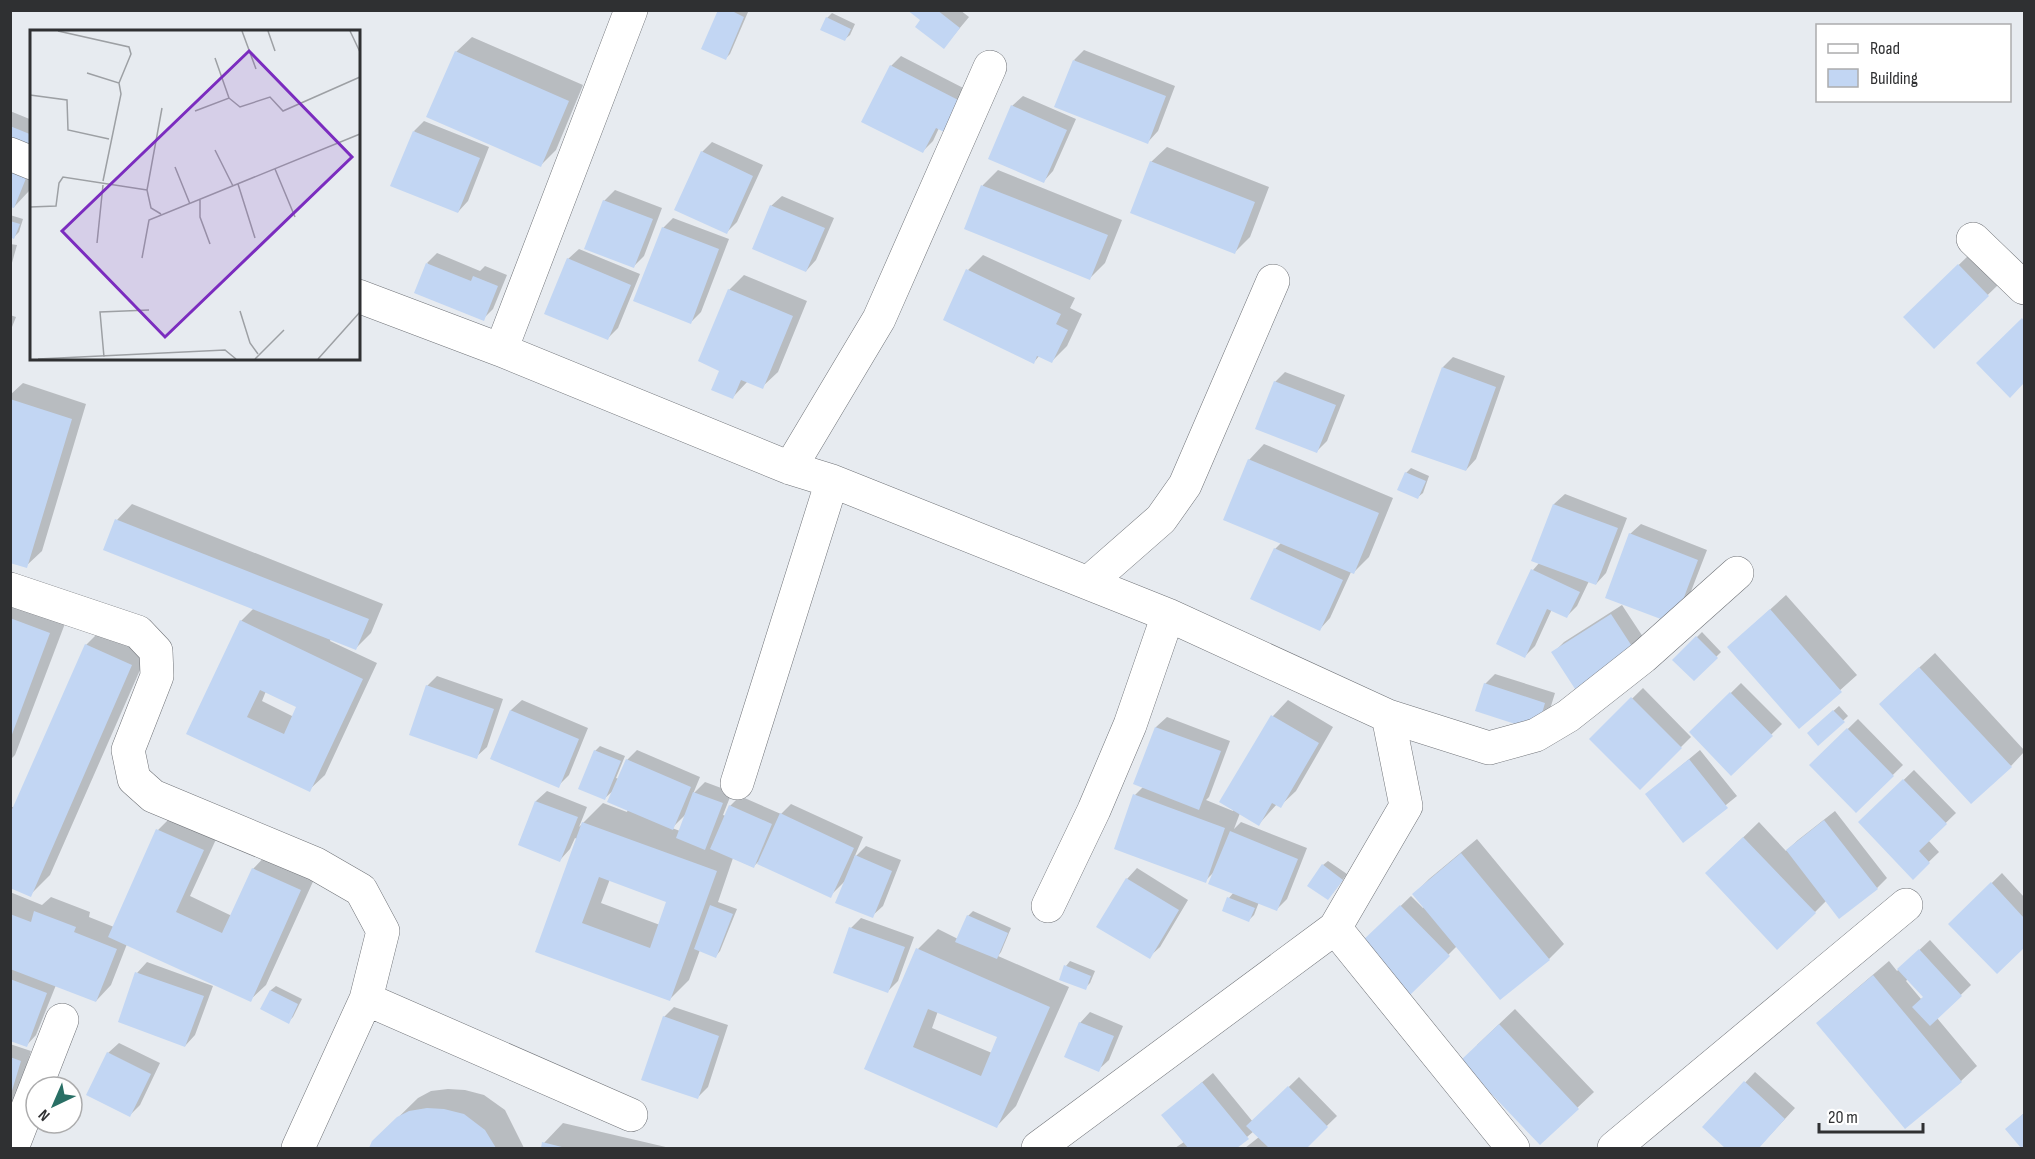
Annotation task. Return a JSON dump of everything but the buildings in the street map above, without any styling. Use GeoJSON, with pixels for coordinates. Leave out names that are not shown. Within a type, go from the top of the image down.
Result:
{"type":"FeatureCollection","features":[{"type":"Feature","properties":{"kind":"street"},"geometry":{"type":"LineString","coordinates":[[501,350],[631,10]]}},
{"type":"Feature","properties":{"kind":"street"},"geometry":{"type":"LineString","coordinates":[[790,468],[879,319],[990,67]]}},
{"type":"Feature","properties":{"kind":"street"},"geometry":{"type":"LineString","coordinates":[[10,154],[30,162]]}},
{"type":"Feature","properties":{"kind":"street"},"geometry":{"type":"LineString","coordinates":[[1973,239],[2025,288]]}},
{"type":"Feature","properties":{"kind":"street"},"geometry":{"type":"LineString","coordinates":[[1088,583],[1161,519],[1185,485],[1273,281]]}},
{"type":"Feature","properties":{"kind":"street"},"geometry":{"type":"LineString","coordinates":[[360,297],[501,350],[790,468],[832,481],[1168,615],[1388,716],[1489,748],[1536,735],[1568,716],[1643,657],[1737,573]]}},
{"type":"Feature","properties":{"kind":"street"},"geometry":{"type":"LineString","coordinates":[[737,783],[832,481]]}},
{"type":"Feature","properties":{"kind":"street"},"geometry":{"type":"LineString","coordinates":[[10,589],[138,632],[156,651],[157,676],[128,750],[134,779],[153,796],[316,864],[361,890],[383,931],[366,999],[298,1149]]}},
{"type":"Feature","properties":{"kind":"street"},"geometry":{"type":"LineString","coordinates":[[1048,906],[1094,810],[1130,725],[1168,615]]}},
{"type":"Feature","properties":{"kind":"street"},"geometry":{"type":"LineString","coordinates":[[1038,1149],[1335,928],[1406,806],[1388,716]]}},
{"type":"Feature","properties":{"kind":"street"},"geometry":{"type":"LineString","coordinates":[[1614,1149],[1906,905]]}},
{"type":"Feature","properties":{"kind":"street"},"geometry":{"type":"LineString","coordinates":[[1335,928],[1514,1149]]}},
{"type":"Feature","properties":{"kind":"street"},"geometry":{"type":"LineString","coordinates":[[366,999],[631,1115]]}},
{"type":"Feature","properties":{"kind":"street"},"geometry":{"type":"LineString","coordinates":[[12,1149],[62,1020]]}}]}
